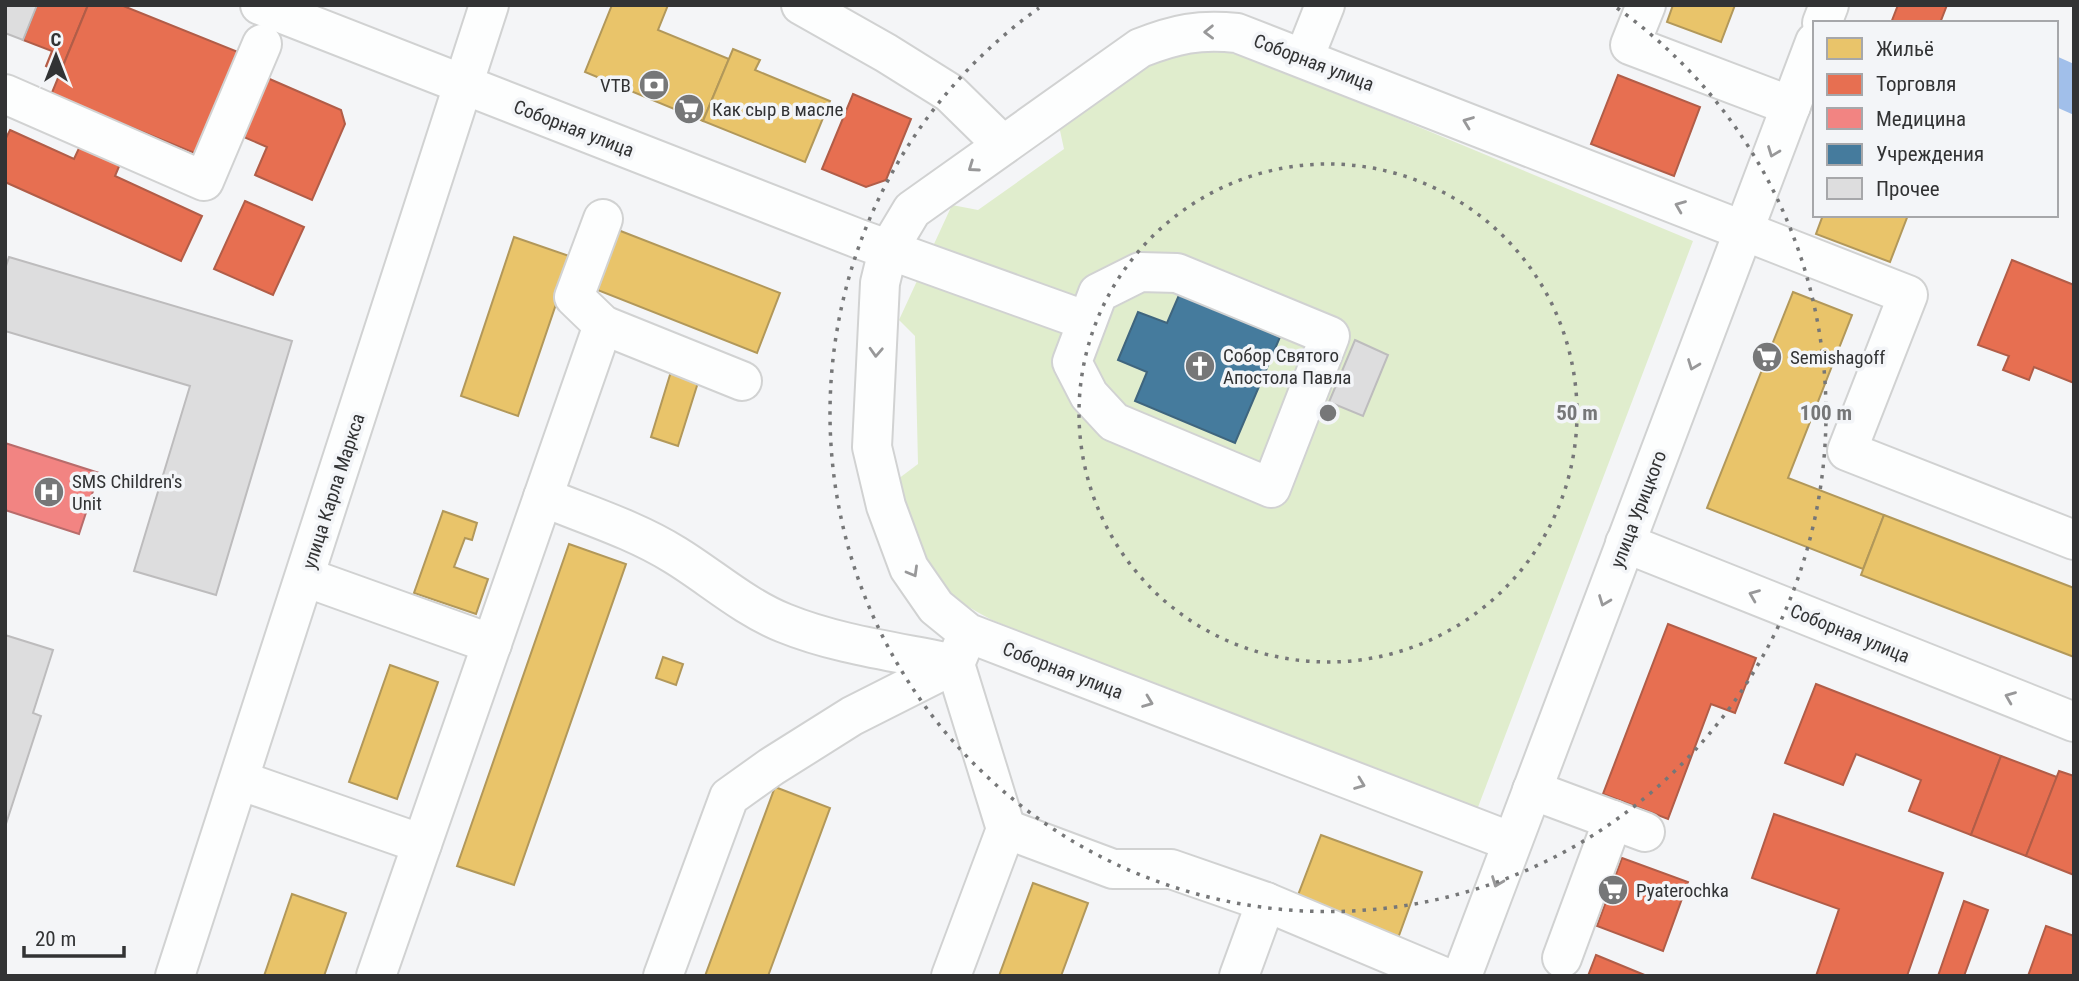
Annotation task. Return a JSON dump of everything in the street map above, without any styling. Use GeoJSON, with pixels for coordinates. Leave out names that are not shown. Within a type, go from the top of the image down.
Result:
{"type":"FeatureCollection","features":[{"type":"Feature","properties":{"kind":"street","name":"Соборная улица"},"geometry":{"type":"LineString","coordinates":[[260,5],[463,86],[884,267]]}},
{"type":"Feature","properties":{"kind":"street","name":"улица Карла Маркса"},"geometry":{"type":"LineString","coordinates":[[175,976],[489,5]]}},
{"type":"Feature","properties":{"kind":"street"},"geometry":{"type":"LineString","coordinates":[[801,5],[950,93],[1003,145]]}},
{"type":"Feature","properties":{"kind":"street"},"geometry":{"type":"LineString","coordinates":[[1304,58],[1325,5]]}},
{"type":"Feature","properties":{"kind":"street"},"geometry":{"type":"LineString","coordinates":[[1646,5],[1630,45],[1791,106]]}},
{"type":"Feature","properties":{"kind":"street","name":"Соборная улица"},"geometry":{"type":"LineString","coordinates":[[1512,842],[961,649],[909,568],[886,506],[872,447],[884,267],[912,210],[1140,48],[1174,35],[1209,30],[1237,33],[1908,295],[1847,451],[2074,540]]}},
{"type":"Feature","properties":{"kind":"street"},"geometry":{"type":"LineString","coordinates":[[5,94],[204,181],[262,44]]}},
{"type":"Feature","properties":{"kind":"street","name":"улица Урицкого"},"geometry":{"type":"LineString","coordinates":[[1462,976],[1813,47]]}},
{"type":"Feature","properties":{"kind":"street"},"geometry":{"type":"LineString","coordinates":[[603,219],[574,297],[603,325],[742,381]]}},
{"type":"Feature","properties":{"kind":"street"},"geometry":{"type":"LineString","coordinates":[[884,267],[1087,321]]}},
{"type":"Feature","properties":{"kind":"street"},"geometry":{"type":"LineString","coordinates":[[1140,272],[1177,273],[1330,336],[1271,488],[1114,422],[1089,395],[1072,362],[1087,321],[1098,293],[1140,272]]}},
{"type":"Feature","properties":{"kind":"street"},"geometry":{"type":"LineString","coordinates":[[376,976],[603,325]]}},
{"type":"Feature","properties":{"kind":"street"},"geometry":{"type":"LineString","coordinates":[[543,497],[638,536],[673,554],[734,595],[781,622],[821,636],[961,649]]}},
{"type":"Feature","properties":{"kind":"street","name":"Соборная улица"},"geometry":{"type":"LineString","coordinates":[[1625,543],[2074,722]]}},
{"type":"Feature","properties":{"kind":"street"},"geometry":{"type":"LineString","coordinates":[[305,577],[492,644]]}},
{"type":"Feature","properties":{"kind":"street"},"geometry":{"type":"LineString","coordinates":[[951,976],[1006,829],[961,649]]}},
{"type":"Feature","properties":{"kind":"street"},"geometry":{"type":"LineString","coordinates":[[663,976],[729,797],[771,767],[961,649]]}},
{"type":"Feature","properties":{"kind":"street"},"geometry":{"type":"LineString","coordinates":[[239,780],[422,844]]}},
{"type":"Feature","properties":{"kind":"street"},"geometry":{"type":"LineString","coordinates":[[1532,790],[1629,826],[1562,958]]}},
{"type":"Feature","properties":{"kind":"street"},"geometry":{"type":"LineString","coordinates":[[1006,829],[1113,869],[1171,869],[1266,902],[1443,976]]}},
{"type":"Feature","properties":{"kind":"street"},"geometry":{"type":"LineString","coordinates":[[1239,976],[1266,902]]}},
{"type":"Feature","properties":{"kind":"green space"},"geometry":{"type":"Polygon","coordinates":[[[1185,49],[1215,49],[1255,59],[1693,241],[1475,815],[992,620],[967,606],[946,589],[935,576],[918,546],[898,479],[918,464],[915,336],[899,320],[952,205],[978,210],[1064,149],[1059,126],[1156,60],[1185,49]]]}},
{"type":"Feature","properties":{"kind":"water"},"geometry":{"type":"Polygon","coordinates":[[[2058,57],[2074,64],[2074,115],[2058,108],[2058,57]]]}},
{"type":"Feature","properties":{"kind":"building: Жильё"},"geometry":{"type":"Polygon","coordinates":[[[612,5],[668,5],[658,30],[729,59],[703,121],[585,72],[612,5]]]}},
{"type":"Feature","properties":{"kind":"building: Жильё"},"geometry":{"type":"Polygon","coordinates":[[[1673,5],[1735,5],[1721,42],[1667,22],[1673,5]]]}},
{"type":"Feature","properties":{"kind":"building: Жильё"},"geometry":{"type":"Polygon","coordinates":[[[733,49],[760,60],[755,70],[830,101],[805,162],[703,121],[733,49]]]}},
{"type":"Feature","properties":{"kind":"building: Жильё"},"geometry":{"type":"Polygon","coordinates":[[[1822,217],[1907,217],[1890,262],[1816,234],[1822,217]]]}},
{"type":"Feature","properties":{"kind":"building: Жильё"},"geometry":{"type":"Polygon","coordinates":[[[618,230],[780,293],[757,353],[595,289],[618,230]]]}},
{"type":"Feature","properties":{"kind":"building: Жильё"},"geometry":{"type":"Polygon","coordinates":[[[514,237],[572,257],[518,416],[461,396],[514,237]]]}},
{"type":"Feature","properties":{"kind":"building: Жильё"},"geometry":{"type":"Polygon","coordinates":[[[1793,292],[1852,315],[1788,478],[1884,515],[1863,569],[1707,508],[1793,292]]]}},
{"type":"Feature","properties":{"kind":"building: Жильё"},"geometry":{"type":"Polygon","coordinates":[[[673,365],[701,373],[678,446],[651,437],[673,365]]]}},
{"type":"Feature","properties":{"kind":"building: Жильё"},"geometry":{"type":"Polygon","coordinates":[[[443,511],[477,523],[472,540],[465,538],[454,567],[488,579],[476,614],[414,593],[443,511]]]}},
{"type":"Feature","properties":{"kind":"building: Жильё"},"geometry":{"type":"Polygon","coordinates":[[[1884,515],[2074,588],[2074,657],[1861,575],[1884,515]]]}},
{"type":"Feature","properties":{"kind":"building: Жильё"},"geometry":{"type":"Polygon","coordinates":[[[569,544],[626,564],[514,885],[457,866],[569,544]]]}},
{"type":"Feature","properties":{"kind":"building: Жильё"},"geometry":{"type":"Polygon","coordinates":[[[663,657],[683,664],[676,685],[656,678],[663,657]]]}},
{"type":"Feature","properties":{"kind":"building: Жильё"},"geometry":{"type":"Polygon","coordinates":[[[390,665],[438,682],[397,799],[349,782],[390,665]]]}},
{"type":"Feature","properties":{"kind":"building: Жильё"},"geometry":{"type":"Polygon","coordinates":[[[775,787],[830,808],[768,976],[705,976],[775,787]]]}},
{"type":"Feature","properties":{"kind":"building: Жильё"},"geometry":{"type":"Polygon","coordinates":[[[1321,835],[1422,872],[1397,941],[1295,903],[1321,835]]]}},
{"type":"Feature","properties":{"kind":"building: Жильё"},"geometry":{"type":"Polygon","coordinates":[[[1033,883],[1088,903],[1061,976],[999,976],[1033,883]]]}},
{"type":"Feature","properties":{"kind":"building: Жильё"},"geometry":{"type":"Polygon","coordinates":[[[292,894],[346,913],[324,976],[264,976],[292,894]]]}},
{"type":"Feature","properties":{"kind":"building: Торговля"},"geometry":{"type":"Polygon","coordinates":[[[37,5],[88,5],[60,73],[46,66],[52,51],[23,40],[37,5]]]}},
{"type":"Feature","properties":{"kind":"building: Торговля"},"geometry":{"type":"Polygon","coordinates":[[[88,5],[121,5],[243,54],[202,156],[51,95],[88,5]]]}},
{"type":"Feature","properties":{"kind":"building: Торговля"},"geometry":{"type":"Polygon","coordinates":[[[1898,5],[1947,5],[1941,21],[1892,21],[1898,5]]]}},
{"type":"Feature","properties":{"kind":"building: Торговля"},"geometry":{"type":"Polygon","coordinates":[[[1618,75],[1700,107],[1674,176],[1591,144],[1618,75]]]}},
{"type":"Feature","properties":{"kind":"building: Торговля"},"geometry":{"type":"Polygon","coordinates":[[[265,77],[341,110],[345,124],[312,200],[255,175],[267,147],[239,135],[265,77]]]}},
{"type":"Feature","properties":{"kind":"building: Торговля"},"geometry":{"type":"Polygon","coordinates":[[[853,94],[911,119],[886,180],[866,187],[822,169],[853,94]]]}},
{"type":"Feature","properties":{"kind":"building: Торговля"},"geometry":{"type":"Polygon","coordinates":[[[10,130],[74,159],[80,146],[120,164],[115,176],[202,216],[181,261],[5,182],[5,140],[10,130]]]}},
{"type":"Feature","properties":{"kind":"building: Торговля"},"geometry":{"type":"Polygon","coordinates":[[[245,201],[304,227],[273,295],[214,269],[245,201]]]}},
{"type":"Feature","properties":{"kind":"building: Торговля"},"geometry":{"type":"Polygon","coordinates":[[[2012,260],[2074,285],[2074,383],[2034,367],[2029,380],[2003,370],[2009,356],[1978,345],[2012,260]]]}},
{"type":"Feature","properties":{"kind":"building: Торговля"},"geometry":{"type":"Polygon","coordinates":[[[1668,624],[1756,658],[1735,713],[1711,704],[1668,819],[1603,794],[1668,624]]]}},
{"type":"Feature","properties":{"kind":"building: Торговля"},"geometry":{"type":"Polygon","coordinates":[[[1816,684],[2001,756],[1971,835],[1909,811],[1921,780],[1856,754],[1843,785],[1785,763],[1816,684]]]}},
{"type":"Feature","properties":{"kind":"building: Торговля"},"geometry":{"type":"Polygon","coordinates":[[[2001,756],[2057,777],[2026,856],[1971,835],[2001,756]]]}},
{"type":"Feature","properties":{"kind":"building: Торговля"},"geometry":{"type":"Polygon","coordinates":[[[2059,771],[2074,776],[2074,875],[2026,856],[2059,771]]]}},
{"type":"Feature","properties":{"kind":"building: Торговля"},"geometry":{"type":"Polygon","coordinates":[[[1774,814],[1943,873],[1907,976],[1816,976],[1839,909],[1752,878],[1774,814]]]}},
{"type":"Feature","properties":{"kind":"building: Торговля"},"geometry":{"type":"Polygon","coordinates":[[[1622,858],[1688,882],[1663,951],[1597,926],[1622,858]]]}},
{"type":"Feature","properties":{"kind":"building: Торговля"},"geometry":{"type":"Polygon","coordinates":[[[1964,901],[1988,910],[1964,976],[1938,976],[1964,901]]]}},
{"type":"Feature","properties":{"kind":"building: Торговля"},"geometry":{"type":"Polygon","coordinates":[[[2046,926],[2074,936],[2074,976],[2028,976],[2046,926]]]}},
{"type":"Feature","properties":{"kind":"building: Торговля"},"geometry":{"type":"Polygon","coordinates":[[[1596,955],[1647,976],[1588,976],[1596,955]]]}},
{"type":"Feature","properties":{"kind":"building: Медицина","name":"SMS Children's Unit"},"geometry":{"type":"Polygon","coordinates":[[[5,443],[99,473],[79,534],[5,510],[5,443]]]}},
{"type":"Feature","properties":{"kind":"building: Учреждения","name":"Собор Святого Апостола Павла"},"geometry":{"type":"Polygon","coordinates":[[[1179,295],[1280,337],[1235,443],[1135,401],[1147,372],[1118,360],[1138,312],[1167,323],[1179,295]]]}},
{"type":"Feature","properties":{"kind":"building: Прочее"},"geometry":{"type":"Polygon","coordinates":[[[5,5],[37,5],[23,40],[5,33],[5,5]]]}},
{"type":"Feature","properties":{"kind":"building: Прочее"},"geometry":{"type":"Polygon","coordinates":[[[9,257],[292,341],[216,595],[134,571],[190,386],[5,331],[5,269],[9,257]]]}},
{"type":"Feature","properties":{"kind":"building: Прочее"},"geometry":{"type":"Polygon","coordinates":[[[1355,340],[1388,355],[1363,416],[1329,402],[1355,340]]]}},
{"type":"Feature","properties":{"kind":"building: Прочее"},"geometry":{"type":"Polygon","coordinates":[[[5,635],[53,650],[33,713],[41,716],[5,827],[5,635]]]}},
{"type":"Feature","properties":{"kind":"place","name":"VTB"},"geometry":{"type":"Point","coordinates":[654,85]}},
{"type":"Feature","properties":{"kind":"place","name":"Как сыр в масле"},"geometry":{"type":"Point","coordinates":[689,109]}},
{"type":"Feature","properties":{"kind":"place","name":"Semishagoff"},"geometry":{"type":"Point","coordinates":[1767,357]}},
{"type":"Feature","properties":{"kind":"place","name":"Собор Святого Апостола Павла"},"geometry":{"type":"Point","coordinates":[1200,366]}},
{"type":"Feature","properties":{"kind":"place","name":"SMS Children's Unit"},"geometry":{"type":"Point","coordinates":[49,492]}},
{"type":"Feature","properties":{"kind":"place","name":"Pyaterochka"},"geometry":{"type":"Point","coordinates":[1613,890]}}]}
